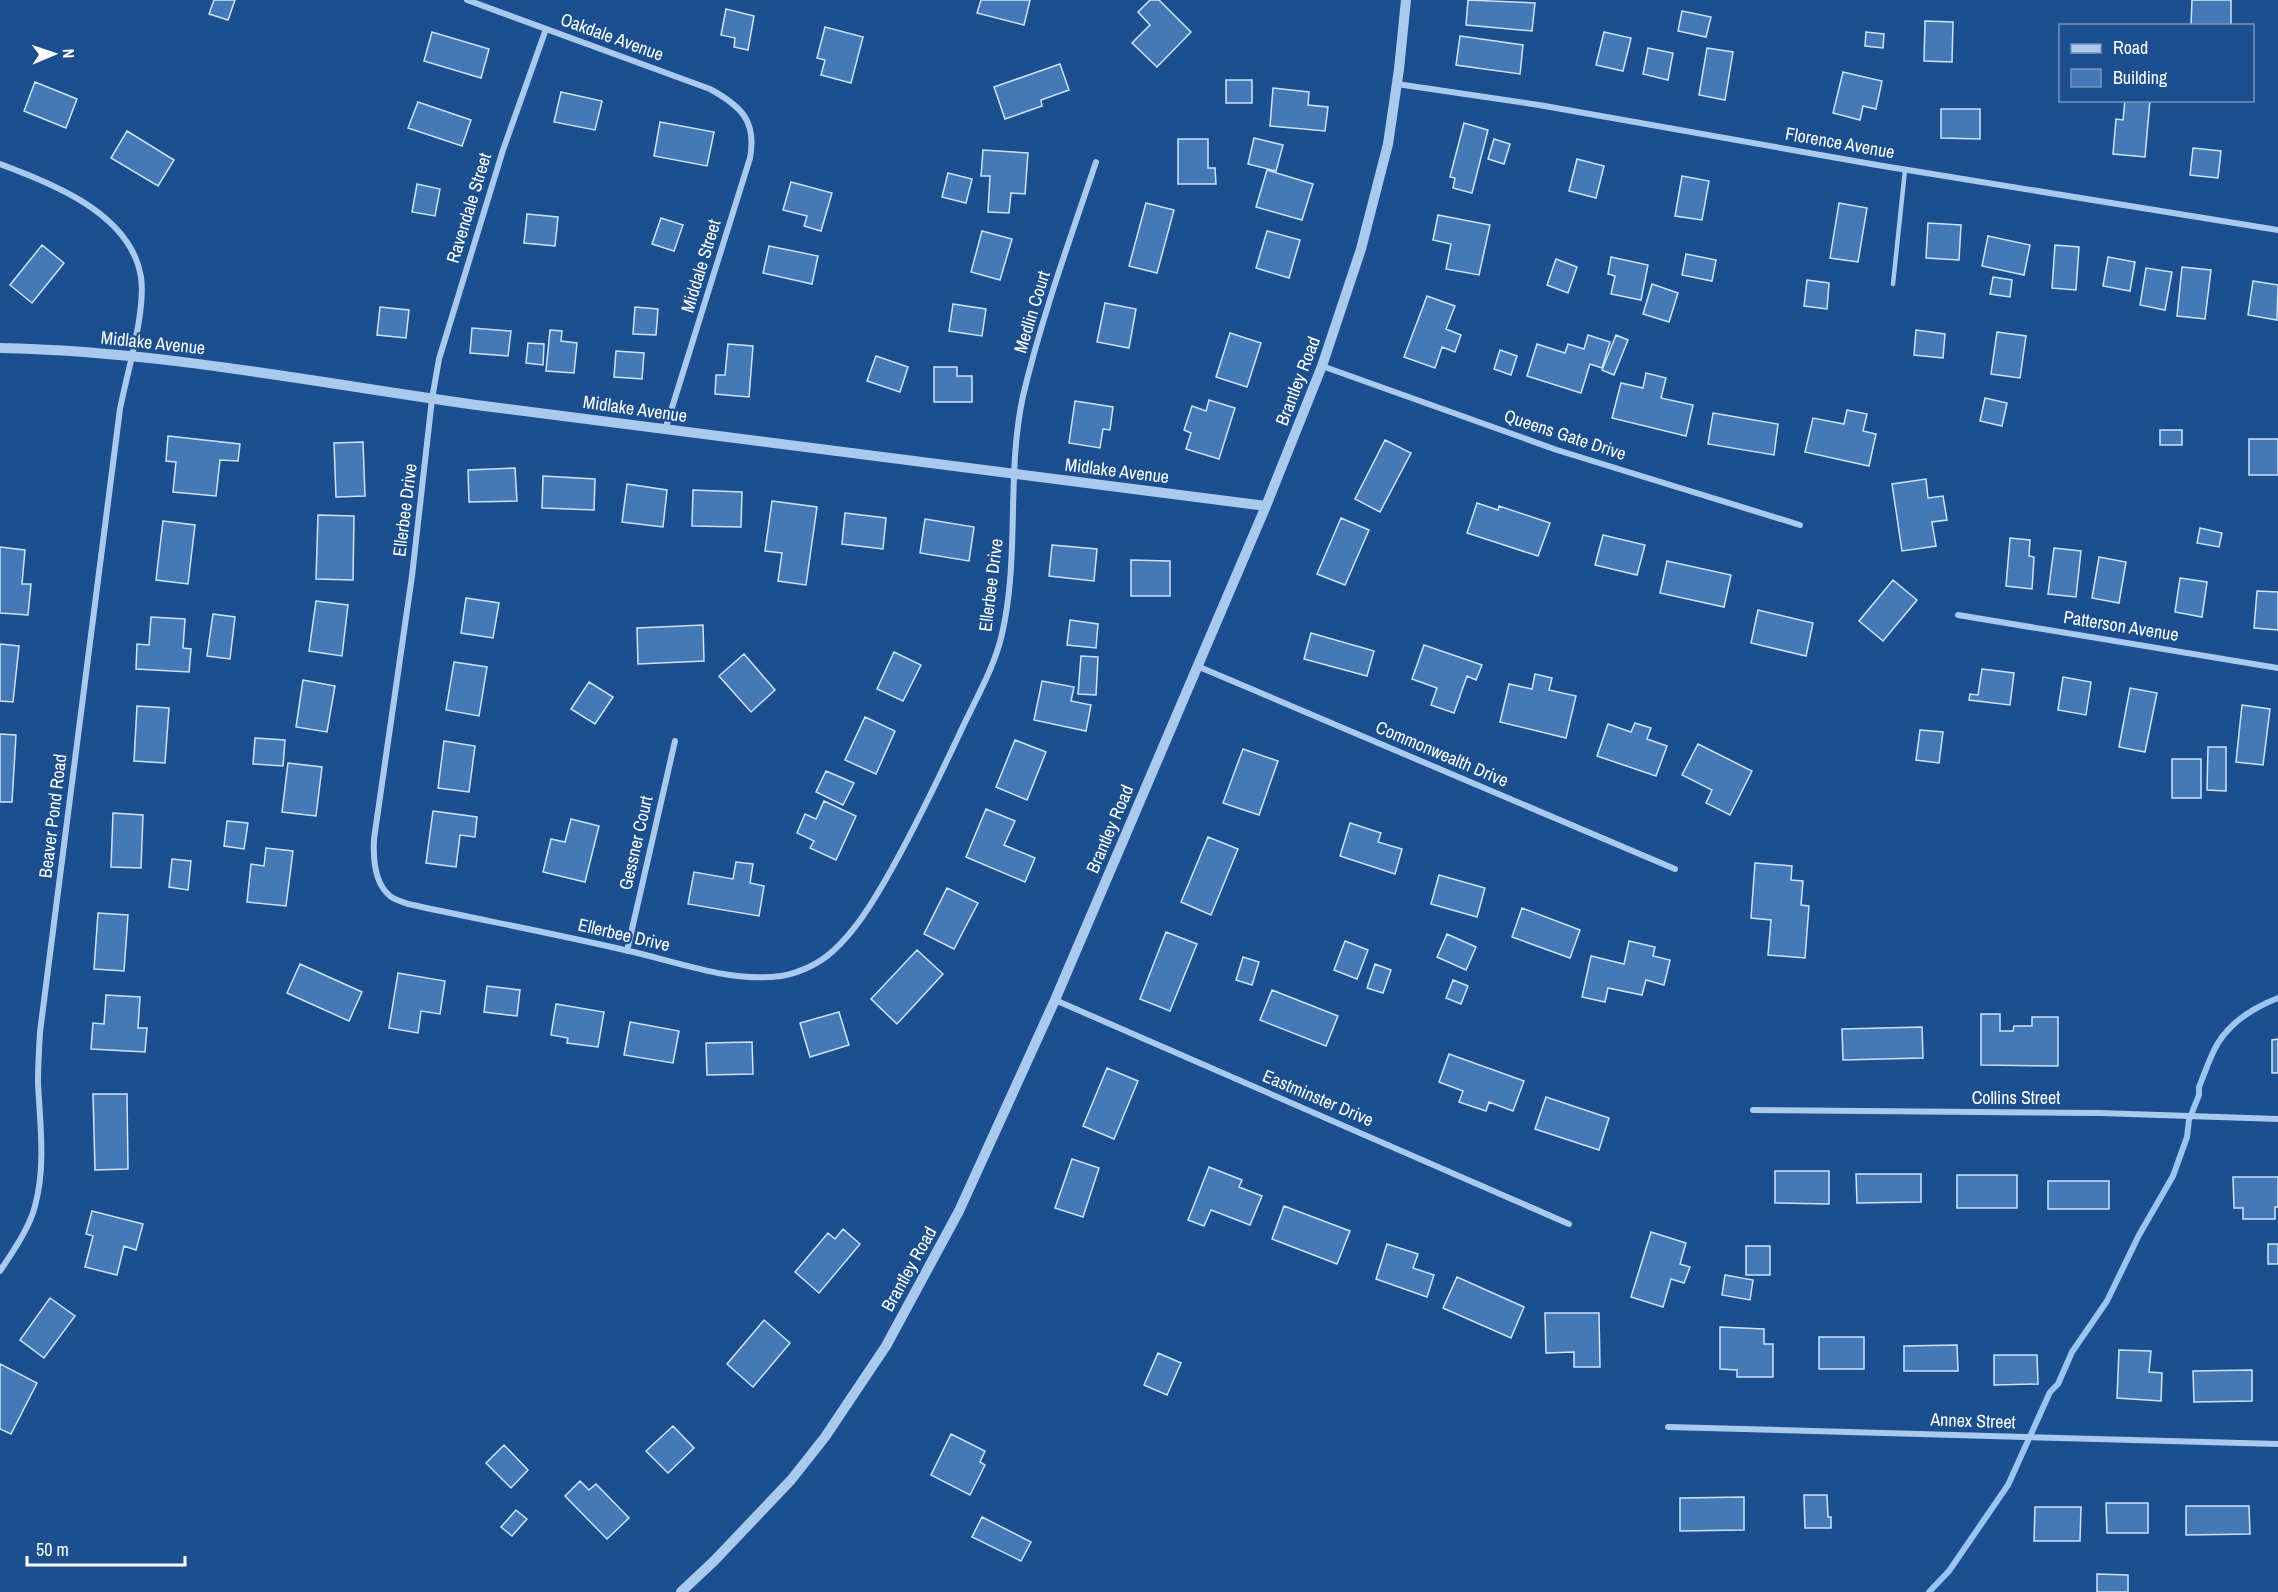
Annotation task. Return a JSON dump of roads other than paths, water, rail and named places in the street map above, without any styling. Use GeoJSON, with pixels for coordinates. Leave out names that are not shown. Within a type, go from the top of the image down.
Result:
{"type":"FeatureCollection","features":[{"type":"Feature","properties":{"kind":"street","name":"Oakdale Avenue"},"geometry":{"type":"LineString","coordinates":[[467,0],[710,89],[729,99],[741,111]]}},
{"type":"Feature","properties":{"kind":"street","name":"Brantley Road"},"geometry":{"type":"LineString","coordinates":[[681,1592],[714,1561],[791,1480],[825,1437],[886,1346],[959,1211],[1055,1000],[1266,506],[1322,366],[1361,249],[1388,144],[1406,0]]}},
{"type":"Feature","properties":{"kind":"street","name":"Ravendale Street"},"geometry":{"type":"LineString","coordinates":[[432,399],[439,359],[496,172],[546,28]]}},
{"type":"Feature","properties":{"kind":"street","name":"Florence Avenue"},"geometry":{"type":"LineString","coordinates":[[1397,84],[1539,105],[1905,170],[2278,230]]}},
{"type":"Feature","properties":{"kind":"street","name":"Middale Street"},"geometry":{"type":"LineString","coordinates":[[665,430],[750,158],[753,143],[750,124],[741,111]]}},
{"type":"Feature","properties":{"kind":"street","name":"Medlin Court"},"geometry":{"type":"LineString","coordinates":[[1014,474],[1017,430],[1023,397],[1044,317],[1096,162]]}},
{"type":"Feature","properties":{"kind":"street","name":"Beaver Pond Road"},"geometry":{"type":"LineString","coordinates":[[0,164],[44,180],[69,193],[106,219],[124,237],[141,277],[140,317],[119,420],[40,1032],[38,1080],[41,1179],[35,1209],[0,1271]]}},
{"type":"Feature","properties":{"kind":"street","name":"Midlake Avenue"},"geometry":{"type":"LineString","coordinates":[[0,348],[38,349],[199,364],[432,399],[1266,506]]}},
{"type":"Feature","properties":{"kind":"street","name":"Queens Gate Drive"},"geometry":{"type":"LineString","coordinates":[[1322,366],[1557,450],[1800,525]]}},
{"type":"Feature","properties":{"kind":"street","name":"Ellerbee Drive"},"geometry":{"type":"LineString","coordinates":[[432,399],[412,576],[374,839],[373,860],[381,884],[390,897],[408,904],[732,976],[758,978],[799,972],[833,951],[866,914],[914,831],[990,669],[1002,636],[1012,544],[1014,474]]}},
{"type":"Feature","properties":{"kind":"street","name":"Patterson Avenue"},"geometry":{"type":"LineString","coordinates":[[1958,615],[2278,668]]}},
{"type":"Feature","properties":{"kind":"street","name":"Commonwealth Drive"},"geometry":{"type":"LineString","coordinates":[[1197,666],[1675,869]]}},
{"type":"Feature","properties":{"kind":"street","name":"Gessner Court"},"geometry":{"type":"LineString","coordinates":[[627,951],[675,741]]}},
{"type":"Feature","properties":{"kind":"street","name":"Eastminster Drive"},"geometry":{"type":"LineString","coordinates":[[1055,1000],[1569,1224]]}},
{"type":"Feature","properties":{"kind":"street","name":"Collins Street"},"geometry":{"type":"LineString","coordinates":[[1753,1110],[2100,1113],[2278,1119]]}},
{"type":"Feature","properties":{"kind":"street","name":"Annex Street"},"geometry":{"type":"LineString","coordinates":[[1668,1426],[2278,1444]]}},
{"type":"Feature","properties":{"kind":"lane"},"geometry":{"type":"LineString","coordinates":[[1893,284],[1905,170]]}},
{"type":"Feature","properties":{"kind":"waterway"},"geometry":{"type":"LineString","coordinates":[[1929,1592],[1949,1571],[2008,1485],[2050,1392],[2058,1384],[2072,1352],[2107,1301],[2139,1235],[2173,1176],[2187,1137],[2189,1120],[2199,1095],[2199,1087],[2218,1043],[2223,1035],[2244,1016],[2278,998]]}}]}
